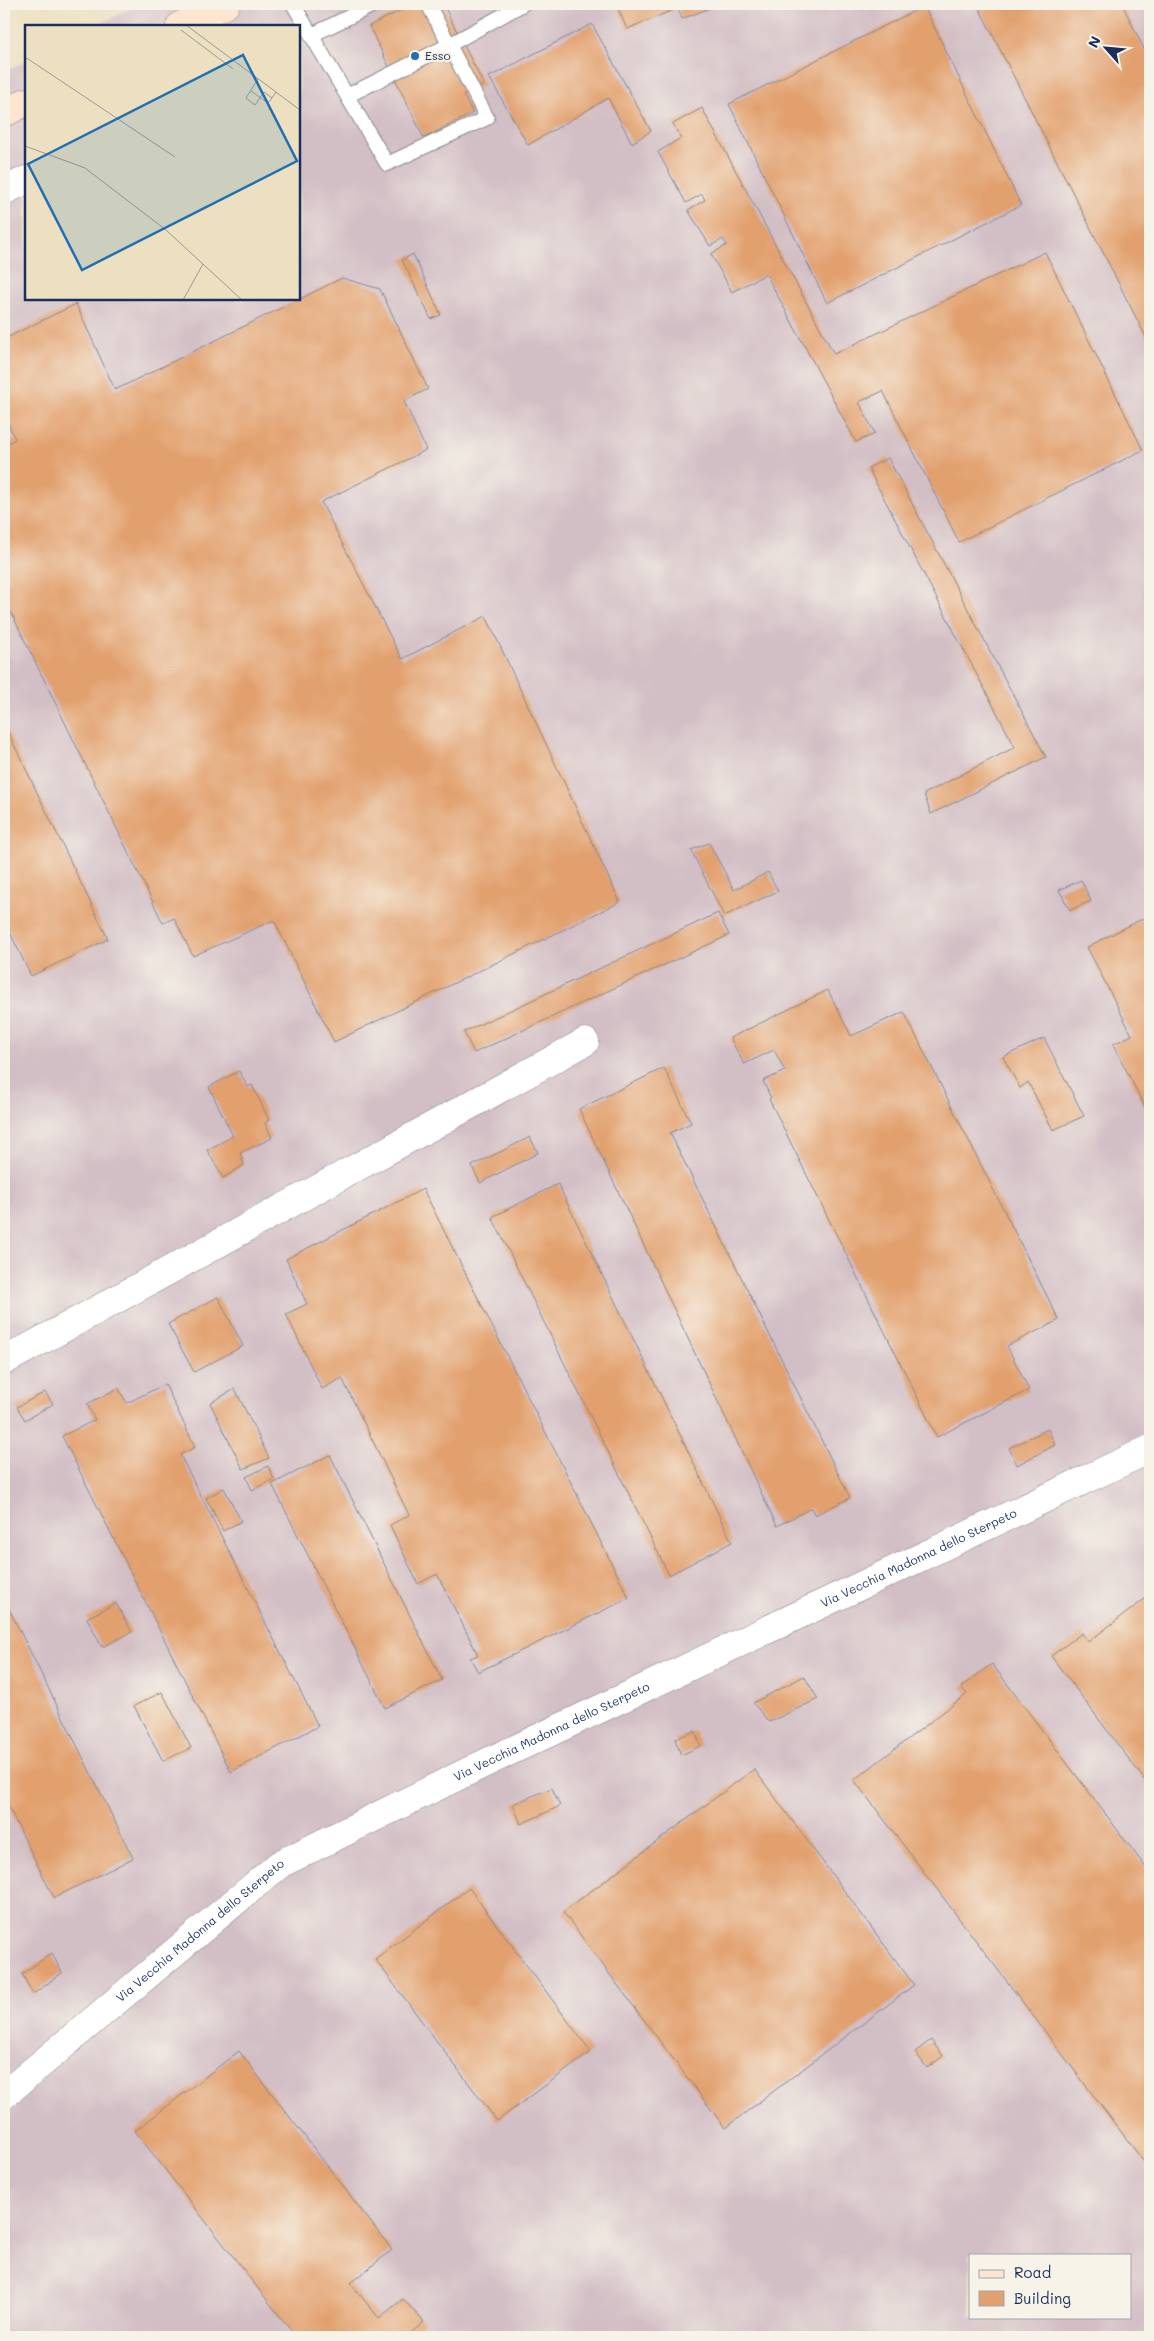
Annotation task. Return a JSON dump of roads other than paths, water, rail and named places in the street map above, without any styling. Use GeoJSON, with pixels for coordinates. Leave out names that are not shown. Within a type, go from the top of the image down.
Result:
{"type":"FeatureCollection","features":[{"type":"Feature","properties":{"kind":"main road"},"geometry":{"type":"LineString","coordinates":[[182,25],[226,4]]}},
{"type":"Feature","properties":{"kind":"main road"},"geometry":{"type":"LineString","coordinates":[[4,113],[25,102]]}},
{"type":"Feature","properties":{"kind":"street"},"geometry":{"type":"LineString","coordinates":[[4,191],[25,180]]}},
{"type":"Feature","properties":{"kind":"street"},"geometry":{"type":"LineString","coordinates":[[4,1361],[585,1042]]}},
{"type":"Feature","properties":{"kind":"street","name":"Via Vecchia Madonna dello Sterpeto"},"geometry":{"type":"LineString","coordinates":[[4,2096],[280,1864],[479,1766],[1150,1449]]}},
{"type":"Feature","properties":{"kind":"lane"},"geometry":{"type":"LineString","coordinates":[[293,4],[387,164],[487,118],[428,4]]}},
{"type":"Feature","properties":{"kind":"lane"},"geometry":{"type":"LineString","coordinates":[[312,35],[375,4]]}},
{"type":"Feature","properties":{"kind":"lane"},"geometry":{"type":"LineString","coordinates":[[347,96],[449,45],[523,4]]}},
{"type":"Feature","properties":{"kind":"place","name":"Esso"},"geometry":{"type":"Point","coordinates":[415,56]}}]}
